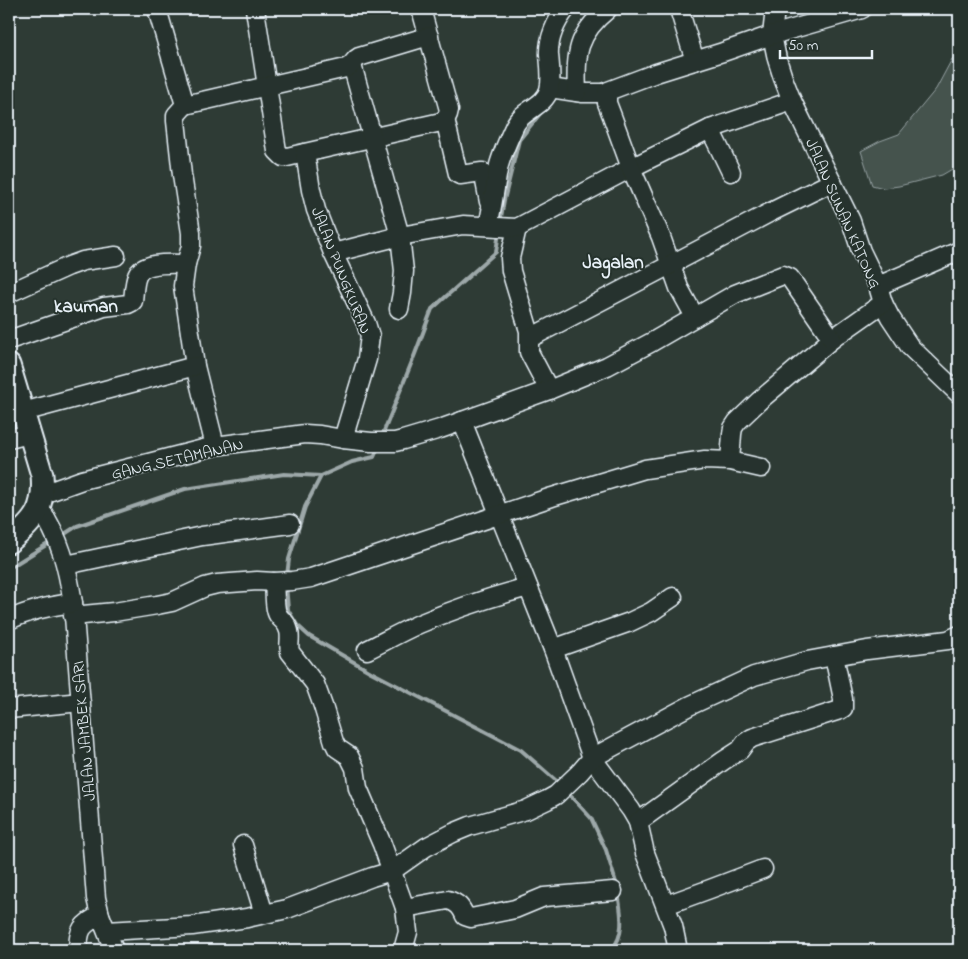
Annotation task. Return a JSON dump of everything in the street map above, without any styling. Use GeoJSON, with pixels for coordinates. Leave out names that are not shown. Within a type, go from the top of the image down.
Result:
{"type":"FeatureCollection","features":[{"type":"Feature","properties":{"kind":"main road"},"geometry":{"type":"LineString","coordinates":[[9,542],[26,528],[34,517],[41,500],[42,474],[10,375]]}},
{"type":"Feature","properties":{"kind":"street"},"geometry":{"type":"LineString","coordinates":[[157,9],[185,105]]}},
{"type":"Feature","properties":{"kind":"street"},"geometry":{"type":"LineString","coordinates":[[255,9],[277,151],[283,157],[441,122],[448,116],[449,110],[422,9]]}},
{"type":"Feature","properties":{"kind":"street"},"geometry":{"type":"LineString","coordinates":[[562,90],[550,62],[549,54],[550,39],[566,9]]}},
{"type":"Feature","properties":{"kind":"street"},"geometry":{"type":"LineString","coordinates":[[562,90],[576,67],[578,50],[585,34],[592,24],[608,9]]}},
{"type":"Feature","properties":{"kind":"street"},"geometry":{"type":"LineString","coordinates":[[679,9],[695,61]]}},
{"type":"Feature","properties":{"kind":"street","name":"JALAN SUNAN KATONG"},"geometry":{"type":"LineString","coordinates":[[774,9],[772,34],[783,78],[792,101],[851,221],[861,251],[878,286],[883,303],[910,347],[959,394]]}},
{"type":"Feature","properties":{"kind":"street"},"geometry":{"type":"LineString","coordinates":[[490,222],[504,150],[519,118],[541,102],[547,94],[562,90],[607,93],[656,73],[772,34],[862,9]]}},
{"type":"Feature","properties":{"kind":"street"},"geometry":{"type":"LineString","coordinates":[[215,446],[195,366],[183,286],[191,246],[191,234],[182,175],[176,115],[185,105],[346,68],[352,65],[355,59],[359,57],[429,36]]}},
{"type":"Feature","properties":{"kind":"street"},"geometry":{"type":"LineString","coordinates":[[352,65],[400,236],[404,271],[399,309]]}},
{"type":"Feature","properties":{"kind":"street"},"geometry":{"type":"LineString","coordinates":[[607,93],[607,103],[631,168],[661,237],[679,288],[695,317]]}},
{"type":"Feature","properties":{"kind":"street"},"geometry":{"type":"LineString","coordinates":[[333,253],[400,236],[463,225],[490,222],[514,228],[710,129],[792,101]]}},
{"type":"Feature","properties":{"kind":"street"},"geometry":{"type":"LineString","coordinates":[[445,119],[458,174],[482,172],[484,176],[490,222]]}},
{"type":"Feature","properties":{"kind":"street"},"geometry":{"type":"LineString","coordinates":[[710,129],[731,172]]}},
{"type":"Feature","properties":{"kind":"street","name":"JALAN PUNGKURAN"},"geometry":{"type":"LineString","coordinates":[[305,153],[316,210],[370,336],[367,359],[343,439]]}},
{"type":"Feature","properties":{"kind":"street"},"geometry":{"type":"LineString","coordinates":[[530,338],[670,266],[769,212],[832,182]]}},
{"type":"Feature","properties":{"kind":"street"},"geometry":{"type":"LineString","coordinates":[[514,228],[510,258],[529,331],[529,352],[549,390]]}},
{"type":"Feature","properties":{"kind":"street"},"geometry":{"type":"LineString","coordinates":[[878,286],[959,251]]}},
{"type":"Feature","properties":{"kind":"street"},"geometry":{"type":"LineString","coordinates":[[9,293],[83,261],[116,256]]}},
{"type":"Feature","properties":{"kind":"street"},"geometry":{"type":"LineString","coordinates":[[9,340],[104,308],[128,304],[133,300],[137,276],[143,269],[159,264],[186,264]]}},
{"type":"Feature","properties":{"kind":"street","name":"GANG SETAMANAN"},"geometry":{"type":"LineString","coordinates":[[41,500],[82,480],[215,446],[305,434],[372,442],[395,442],[462,421],[549,390],[607,366],[735,294],[783,274],[790,278],[832,339]]}},
{"type":"Feature","properties":{"kind":"street"},"geometry":{"type":"LineString","coordinates":[[730,461],[732,434],[737,422],[832,339],[883,303]]}},
{"type":"Feature","properties":{"kind":"street"},"geometry":{"type":"LineString","coordinates":[[23,412],[195,366]]}},
{"type":"Feature","properties":{"kind":"street"},"geometry":{"type":"LineString","coordinates":[[462,421],[553,649],[592,758],[638,822],[648,861],[666,905],[677,940],[678,950]]}},
{"type":"Feature","properties":{"kind":"street"},"geometry":{"type":"LineString","coordinates":[[9,438],[29,434]]}},
{"type":"Feature","properties":{"kind":"street"},"geometry":{"type":"LineString","coordinates":[[9,620],[21,614],[45,607],[73,610],[127,611],[172,602],[217,584],[257,581],[282,582],[322,575],[552,497],[645,470],[705,460],[730,461],[761,468]]}},
{"type":"Feature","properties":{"kind":"street","name":"JALAN JAMBEK SARI"},"geometry":{"type":"LineString","coordinates":[[41,500],[66,565],[73,610],[96,898],[100,915],[114,950]]}},
{"type":"Feature","properties":{"kind":"street"},"geometry":{"type":"LineString","coordinates":[[66,565],[202,536],[290,524]]}},
{"type":"Feature","properties":{"kind":"street"},"geometry":{"type":"LineString","coordinates":[[282,582],[276,610],[278,615],[287,623],[290,652],[315,684],[337,748],[351,759],[355,768],[358,788],[382,844],[405,908],[408,932],[403,950]]}},
{"type":"Feature","properties":{"kind":"street"},"geometry":{"type":"LineString","coordinates":[[368,650],[417,625],[454,610],[488,597],[528,587]]}},
{"type":"Feature","properties":{"kind":"street"},"geometry":{"type":"LineString","coordinates":[[553,649],[630,622],[651,612],[673,597]]}},
{"type":"Feature","properties":{"kind":"street"},"geometry":{"type":"LineString","coordinates":[[107,931],[192,926],[287,909],[372,877],[392,872],[426,847],[453,833],[470,826],[526,810],[556,795],[592,758],[689,706],[754,676],[807,661],[948,640],[959,635]]}},
{"type":"Feature","properties":{"kind":"street"},"geometry":{"type":"LineString","coordinates":[[638,822],[723,760],[740,750],[752,738],[843,708],[843,699],[834,656]]}},
{"type":"Feature","properties":{"kind":"street"},"geometry":{"type":"LineString","coordinates":[[9,709],[81,702]]}},
{"type":"Feature","properties":{"kind":"street"},"geometry":{"type":"LineString","coordinates":[[243,845],[264,914]]}},
{"type":"Feature","properties":{"kind":"street"},"geometry":{"type":"LineString","coordinates":[[666,905],[763,869]]}},
{"type":"Feature","properties":{"kind":"street"},"geometry":{"type":"LineString","coordinates":[[405,908],[448,900],[460,906],[465,916],[470,918],[515,909],[544,897],[613,891]]}},
{"type":"Feature","properties":{"kind":"street"},"geometry":{"type":"LineString","coordinates":[[78,950],[81,928],[87,922],[100,915]]}},
{"type":"Feature","properties":{"kind":"shaded area"},"geometry":{"type":"Polygon","coordinates":[[[959,54],[959,165],[942,175],[899,186],[884,188],[872,185],[861,151],[899,134],[936,89],[952,59],[959,54]]]}},
{"type":"Feature","properties":{"kind":"waterway"},"geometry":{"type":"LineString","coordinates":[[500,223],[519,140],[543,110]]}},
{"type":"Feature","properties":{"kind":"waterway"},"geometry":{"type":"LineString","coordinates":[[382,436],[432,309],[496,252],[499,232]]}},
{"type":"Feature","properties":{"kind":"waterway"},"geometry":{"type":"LineString","coordinates":[[60,537],[77,526],[185,489],[284,474],[321,476],[352,462],[374,457],[378,448]]}},
{"type":"Feature","properties":{"kind":"waterway"},"geometry":{"type":"LineString","coordinates":[[287,576],[289,559],[305,507],[321,476]]}},
{"type":"Feature","properties":{"kind":"waterway"},"geometry":{"type":"LineString","coordinates":[[9,568],[51,542]]}},
{"type":"Feature","properties":{"kind":"waterway"},"geometry":{"type":"LineString","coordinates":[[286,585],[288,610],[297,625],[309,636],[371,672],[521,750],[561,785]]}},
{"type":"Feature","properties":{"kind":"waterway"},"geometry":{"type":"LineString","coordinates":[[567,792],[591,818],[606,850],[617,886]]}},
{"type":"Feature","properties":{"kind":"waterway"},"geometry":{"type":"LineString","coordinates":[[611,950],[616,944],[621,930],[618,893]]}},
{"type":"Feature","properties":{"kind":"district","name":"Jagalan"},"geometry":{"type":"Point","coordinates":[613,261]}},
{"type":"Feature","properties":{"kind":"district","name":"kauman"},"geometry":{"type":"Point","coordinates":[86,305]}}]}
